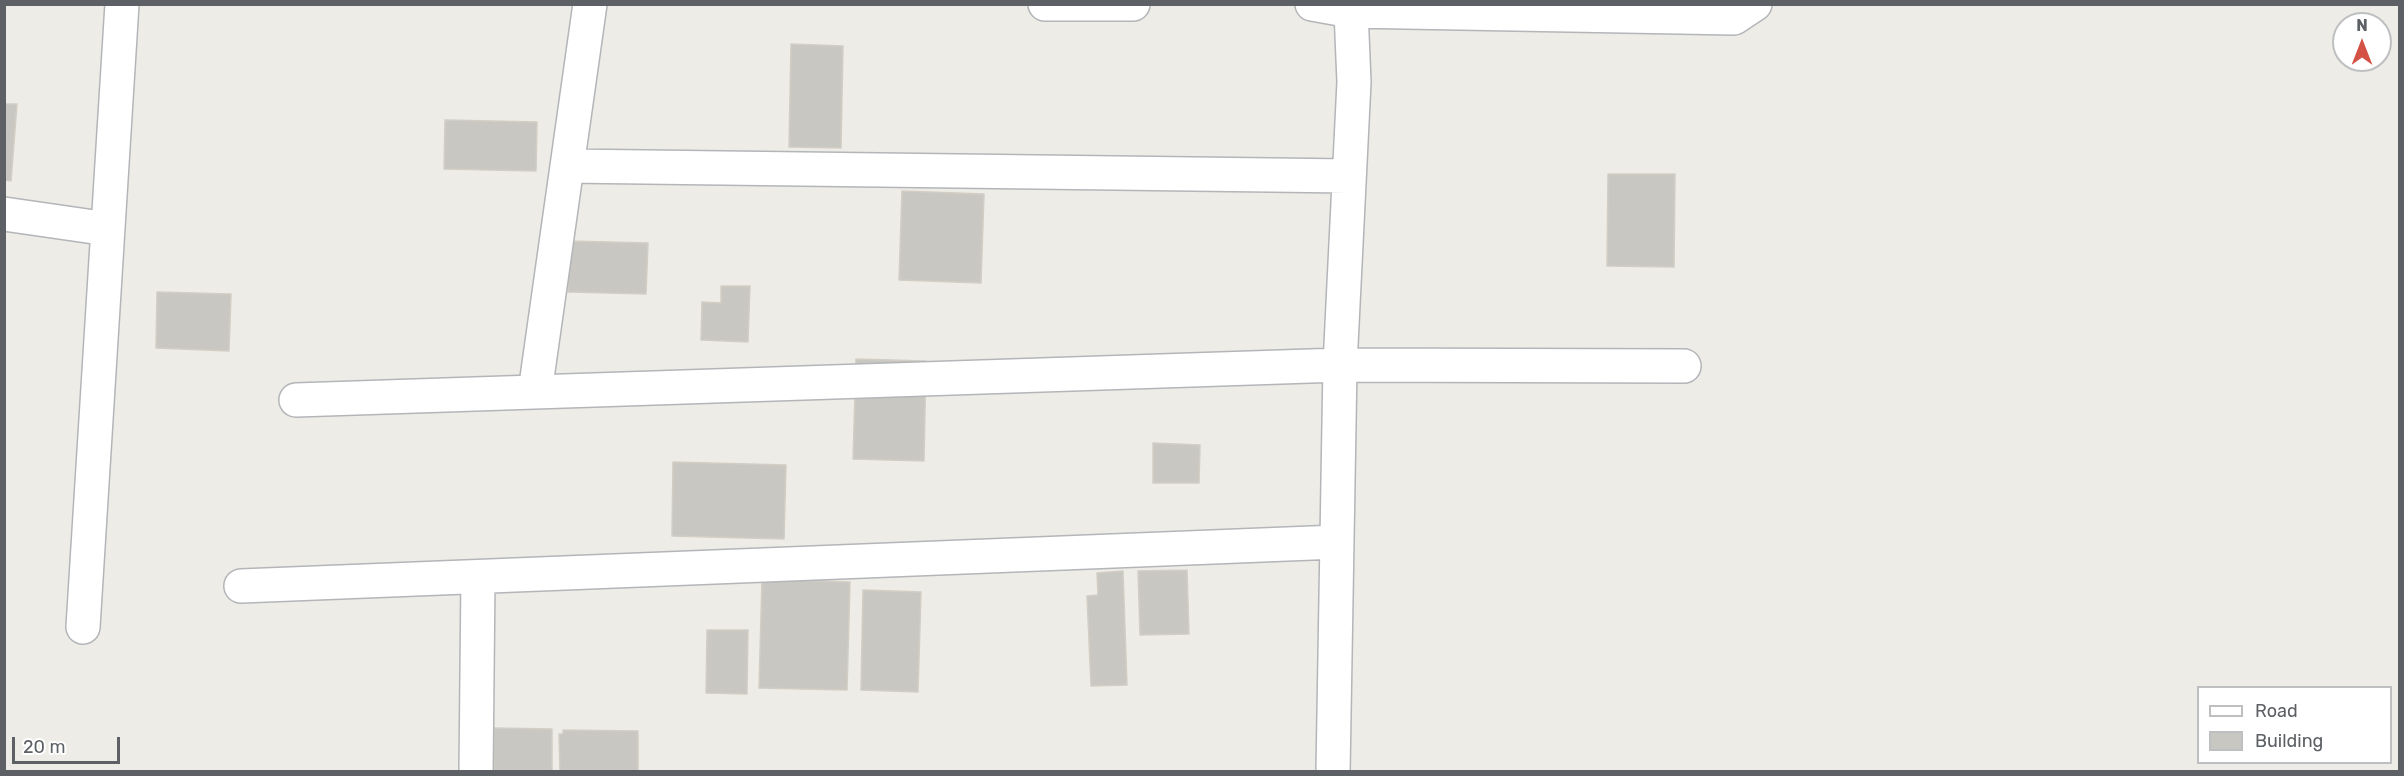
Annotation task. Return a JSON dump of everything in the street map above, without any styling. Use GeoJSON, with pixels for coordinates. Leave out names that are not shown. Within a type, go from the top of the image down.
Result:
{"type":"FeatureCollection","features":[{"type":"Feature","properties":{"kind":"street"},"geometry":{"type":"LineString","coordinates":[[83,627],[122,4]]}},
{"type":"Feature","properties":{"kind":"street"},"geometry":{"type":"LineString","coordinates":[[535,392],[590,4]]}},
{"type":"Feature","properties":{"kind":"street"},"geometry":{"type":"LineString","coordinates":[[1046,4],[1133,4]]}},
{"type":"Feature","properties":{"kind":"street"},"geometry":{"type":"LineString","coordinates":[[1312,4],[1352,8],[1666,11],[1734,18],[1755,4]]}},
{"type":"Feature","properties":{"kind":"street"},"geometry":{"type":"LineString","coordinates":[[1333,771],[1340,365],[1354,82],[1352,8]]}},
{"type":"Feature","properties":{"kind":"street"},"geometry":{"type":"LineString","coordinates":[[567,166],[1349,176]]}},
{"type":"Feature","properties":{"kind":"street"},"geometry":{"type":"LineString","coordinates":[[4,214],[108,229]]}},
{"type":"Feature","properties":{"kind":"street"},"geometry":{"type":"LineString","coordinates":[[296,400],[1340,365],[1684,366]]}},
{"type":"Feature","properties":{"kind":"street"},"geometry":{"type":"LineString","coordinates":[[241,586],[1337,542]]}},
{"type":"Feature","properties":{"kind":"street"},"geometry":{"type":"LineString","coordinates":[[476,771],[478,577]]}},
{"type":"Feature","properties":{"kind":"building"},"geometry":{"type":"Polygon","coordinates":[[[791,44],[843,46],[841,148],[789,147],[791,44]]]}},
{"type":"Feature","properties":{"kind":"building"},"geometry":{"type":"Polygon","coordinates":[[[4,104],[17,104],[11,181],[4,180],[4,104]]]}},
{"type":"Feature","properties":{"kind":"building"},"geometry":{"type":"Polygon","coordinates":[[[445,120],[537,122],[536,171],[444,169],[445,120]]]}},
{"type":"Feature","properties":{"kind":"building"},"geometry":{"type":"Polygon","coordinates":[[[1608,174],[1675,174],[1674,267],[1607,266],[1608,174]]]}},
{"type":"Feature","properties":{"kind":"building"},"geometry":{"type":"Polygon","coordinates":[[[902,191],[984,194],[981,283],[899,280],[902,191]]]}},
{"type":"Feature","properties":{"kind":"building"},"geometry":{"type":"Polygon","coordinates":[[[570,241],[648,243],[646,294],[568,292],[570,241]]]}},
{"type":"Feature","properties":{"kind":"building"},"geometry":{"type":"Polygon","coordinates":[[[721,286],[750,286],[748,342],[701,340],[702,302],[721,303],[721,286]]]}},
{"type":"Feature","properties":{"kind":"building"},"geometry":{"type":"Polygon","coordinates":[[[157,292],[231,294],[229,351],[156,348],[157,292]]]}},
{"type":"Feature","properties":{"kind":"building"},"geometry":{"type":"Polygon","coordinates":[[[856,359],[926,361],[924,461],[853,459],[856,359]]]}},
{"type":"Feature","properties":{"kind":"building"},"geometry":{"type":"Polygon","coordinates":[[[1153,443],[1200,445],[1199,483],[1153,483],[1153,443]]]}},
{"type":"Feature","properties":{"kind":"building"},"geometry":{"type":"Polygon","coordinates":[[[673,462],[786,465],[784,539],[672,536],[673,462]]]}},
{"type":"Feature","properties":{"kind":"building"},"geometry":{"type":"Polygon","coordinates":[[[1187,570],[1189,634],[1140,635],[1138,571],[1187,570]]]}},
{"type":"Feature","properties":{"kind":"building"},"geometry":{"type":"Polygon","coordinates":[[[1123,571],[1127,685],[1091,686],[1087,596],[1098,595],[1097,573],[1123,571]]]}},
{"type":"Feature","properties":{"kind":"building"},"geometry":{"type":"Polygon","coordinates":[[[762,579],[850,582],[847,690],[759,688],[762,579]]]}},
{"type":"Feature","properties":{"kind":"building"},"geometry":{"type":"Polygon","coordinates":[[[863,590],[921,592],[918,692],[861,690],[863,590]]]}},
{"type":"Feature","properties":{"kind":"building"},"geometry":{"type":"Polygon","coordinates":[[[707,630],[748,630],[747,694],[706,693],[707,630]]]}},
{"type":"Feature","properties":{"kind":"building"},"geometry":{"type":"Polygon","coordinates":[[[494,728],[552,729],[552,772],[494,772],[494,728]]]}},
{"type":"Feature","properties":{"kind":"building"},"geometry":{"type":"Polygon","coordinates":[[[563,730],[638,731],[638,772],[560,772],[559,734],[563,734],[563,730]]]}}]}
